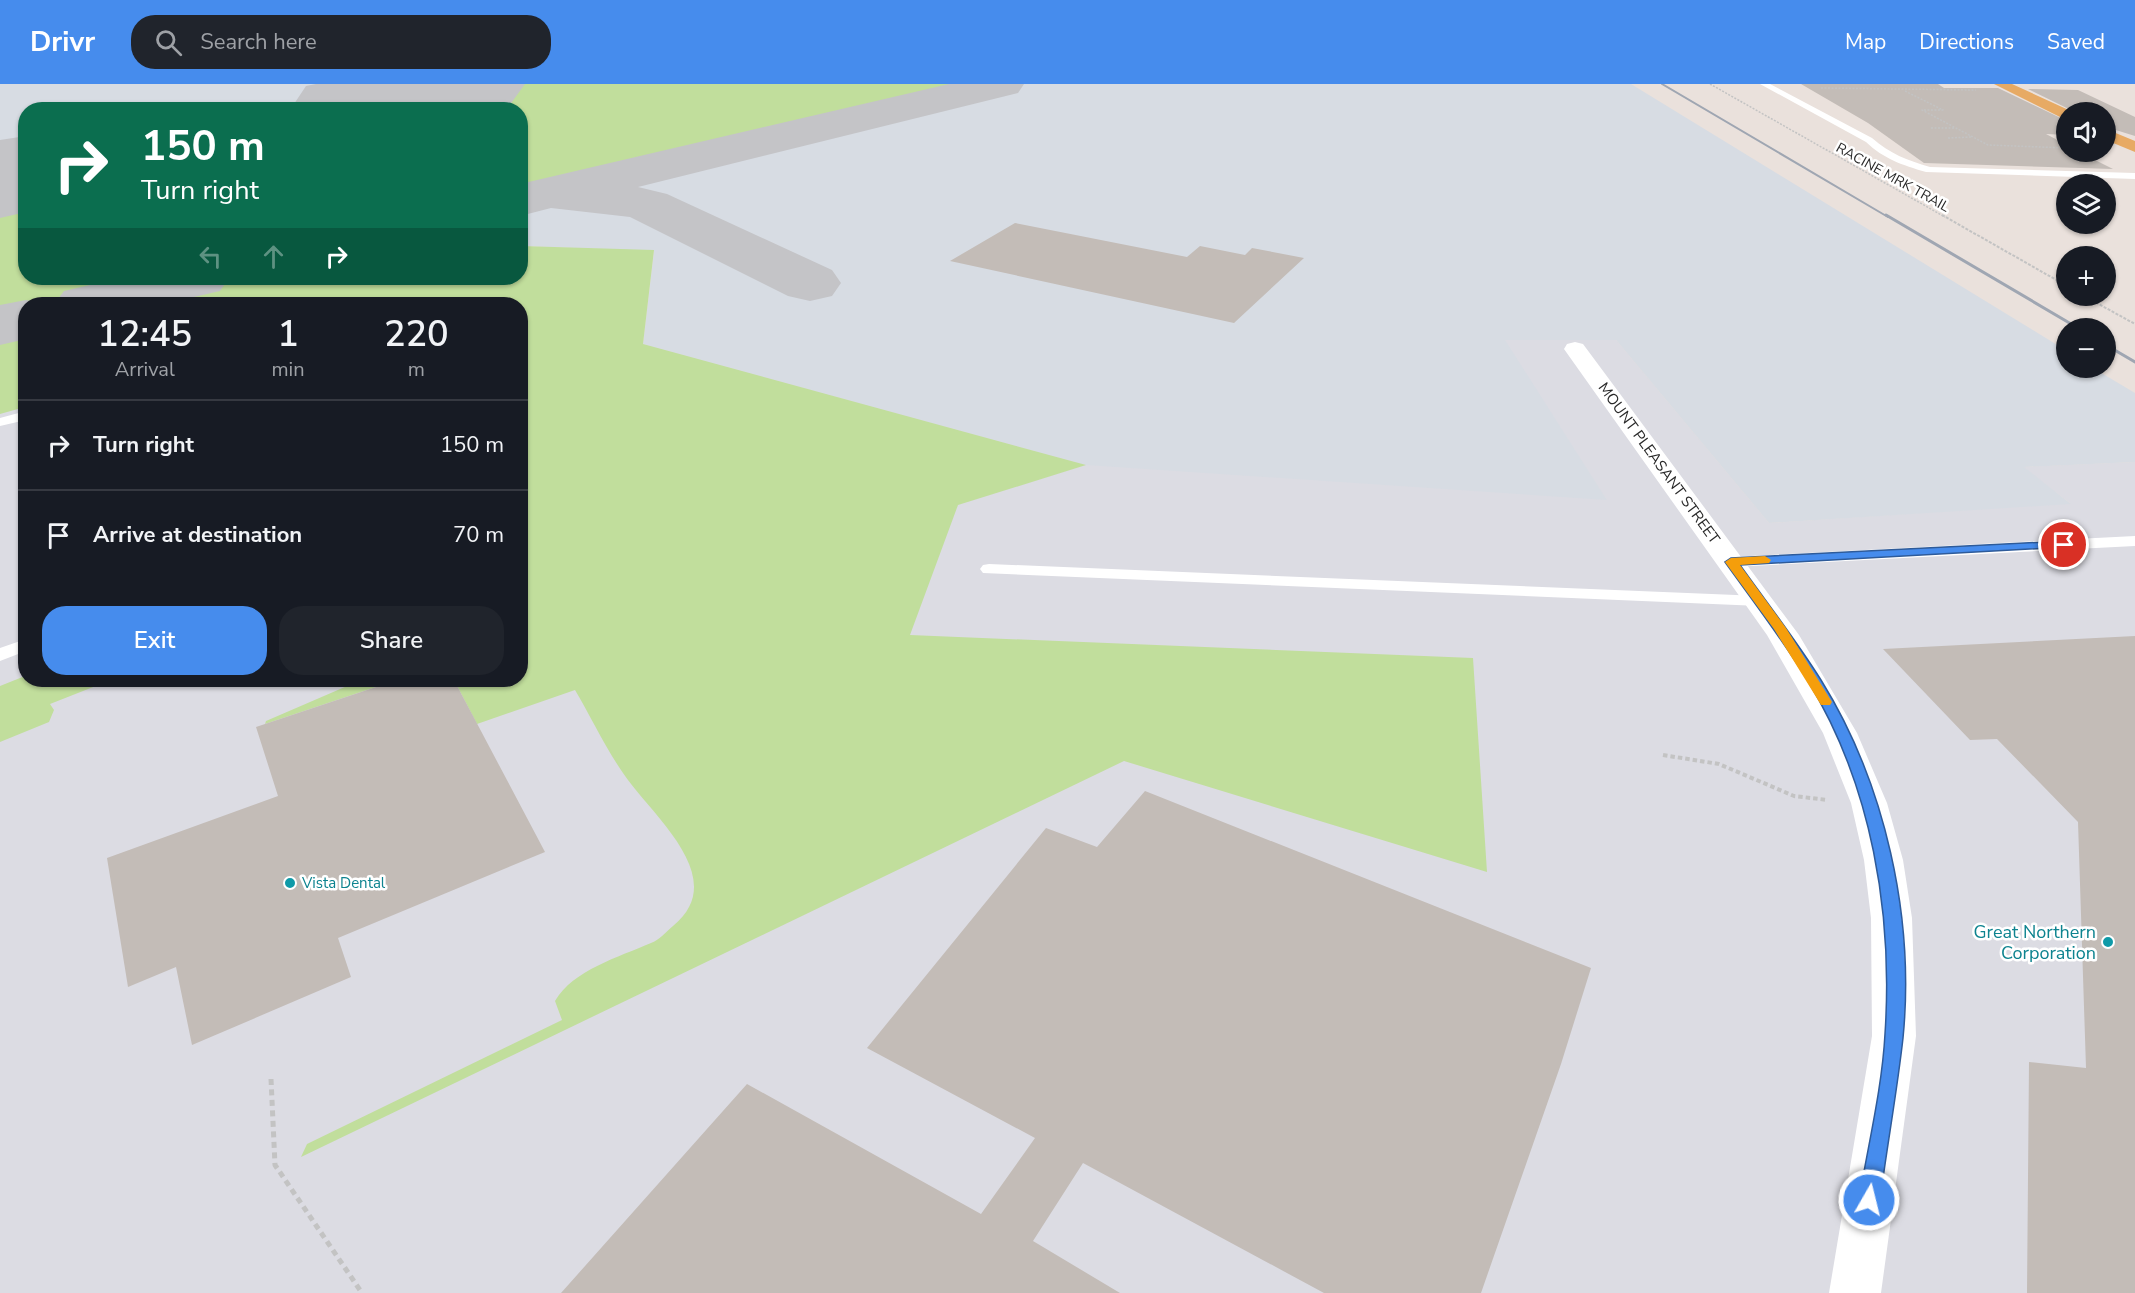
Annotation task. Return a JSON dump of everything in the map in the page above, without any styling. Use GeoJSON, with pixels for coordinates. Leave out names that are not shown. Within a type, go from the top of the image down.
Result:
{"type":"FeatureCollection","features":[{"type":"Feature","properties":{"kind":"main road"},"geometry":{"type":"LineString","coordinates":[[2001,84],[2056,110]]}},
{"type":"Feature","properties":{"kind":"main road"},"geometry":{"type":"LineString","coordinates":[[2116,138],[2135,147]]}},
{"type":"Feature","properties":{"kind":"street","name":"MOUNT PLEASANT STREET"},"geometry":{"type":"LineString","coordinates":[[1575,349],[1760,601],[1815,681],[1845,740],[1870,804],[1887,875],[1896,952],[1894,1036],[1855,1293]]}},
{"type":"Feature","properties":{"kind":"lane"},"geometry":{"type":"LineString","coordinates":[[1767,86],[1869,140],[1883,153],[1911,166],[1951,172],[2135,176]]}},
{"type":"Feature","properties":{"kind":"lane"},"geometry":{"type":"LineString","coordinates":[[0,422],[18,417]]}},
{"type":"Feature","properties":{"kind":"lane"},"geometry":{"type":"LineString","coordinates":[[1731,562],[2135,541]]}},
{"type":"Feature","properties":{"kind":"lane"},"geometry":{"type":"LineString","coordinates":[[989,569],[1760,601]]}},
{"type":"Feature","properties":{"kind":"lane"},"geometry":{"type":"LineString","coordinates":[[0,655],[18,647]]}},
{"type":"Feature","properties":{"kind":"path","name":"RACINE MRK TRAIL"},"geometry":{"type":"LineString","coordinates":[[1710,84],[2056,280]]}},
{"type":"Feature","properties":{"kind":"path"},"geometry":{"type":"LineString","coordinates":[[1828,85],[1833,88]]}},
{"type":"Feature","properties":{"kind":"path"},"geometry":{"type":"LineString","coordinates":[[1767,86],[1979,90]]}},
{"type":"Feature","properties":{"kind":"path"},"geometry":{"type":"LineString","coordinates":[[1904,90],[1943,110],[1922,110]]}},
{"type":"Feature","properties":{"kind":"path"},"geometry":{"type":"LineString","coordinates":[[1918,108],[1988,145],[2056,148]]}},
{"type":"Feature","properties":{"kind":"path"},"geometry":{"type":"LineString","coordinates":[[1931,128],[1955,128]]}},
{"type":"Feature","properties":{"kind":"path"},"geometry":{"type":"LineString","coordinates":[[1948,138],[1973,137]]}},
{"type":"Feature","properties":{"kind":"path"},"geometry":{"type":"LineString","coordinates":[[2103,306],[2135,324]]}},
{"type":"Feature","properties":{"kind":"path"},"geometry":{"type":"LineString","coordinates":[[1663,755],[1719,764],[1794,796],[1870,804]]}},
{"type":"Feature","properties":{"kind":"path"},"geometry":{"type":"LineString","coordinates":[[271,1079],[275,1165],[362,1293]]}},
{"type":"Feature","properties":{"kind":"shaded area"},"geometry":{"type":"Polygon","coordinates":[[[0,84],[1631,84],[2056,344],[2056,378],[2110,378],[2135,393],[2135,462],[2024,467],[2071,504],[1769,523],[1616,340],[1505,340],[1607,500],[1086,465],[643,344],[654,251],[528,246],[528,102],[18,102],[18,285],[264,285],[215,297],[18,297],[18,348],[0,353],[0,84]]]}},
{"type":"Feature","properties":{"kind":"shaded area"},"geometry":{"type":"Polygon","coordinates":[[[528,252],[643,344],[1606,499],[1504,340],[1616,340],[1769,523],[2070,503],[2023,467],[2135,462],[2135,1293],[0,1293],[0,353],[18,348],[18,687],[528,687],[528,297],[521,297],[521,285],[528,285],[528,252]]]}},
{"type":"Feature","properties":{"kind":"green space"},"geometry":{"type":"Polygon","coordinates":[[[518,84],[977,84],[528,190],[528,102],[429,102],[518,84]]]}},
{"type":"Feature","properties":{"kind":"green space"},"geometry":{"type":"Polygon","coordinates":[[[18,187],[18,285],[127,285],[75,297],[18,297],[18,311],[0,315],[0,191],[18,187]]]}},
{"type":"Feature","properties":{"kind":"green space"},"geometry":{"type":"Polygon","coordinates":[[[528,246],[654,250],[643,344],[1086,465],[958,505],[910,635],[1473,658],[1487,872],[1124,761],[301,1157],[307,1144],[562,1020],[555,1001],[563,990],[585,973],[611,959],[657,940],[689,907],[694,888],[690,868],[681,847],[616,763],[575,690],[477,724],[458,687],[528,687],[528,297],[160,297],[211,285],[528,285],[528,246]]]}},
{"type":"Feature","properties":{"kind":"green space"},"geometry":{"type":"Polygon","coordinates":[[[18,332],[18,409],[0,414],[0,336],[18,332]]]}},
{"type":"Feature","properties":{"kind":"green space"},"geometry":{"type":"Polygon","coordinates":[[[18,679],[18,687],[93,687],[50,704],[54,710],[49,722],[0,742],[0,686],[18,679]]]}},
{"type":"Feature","properties":{"kind":"green space"},"geometry":{"type":"Polygon","coordinates":[[[345,687],[376,687],[265,724],[266,721],[345,687]]]}},
{"type":"Feature","properties":{"kind":"building"},"geometry":{"type":"Polygon","coordinates":[[[1801,84],[1938,84],[1944,88],[1998,88],[2056,116],[2056,134],[2046,134],[2056,139],[2056,162],[2099,162],[2113,169],[1924,163],[1868,123],[1801,84]]]}},
{"type":"Feature","properties":{"kind":"building"},"geometry":{"type":"Polygon","coordinates":[[[2028,89],[2078,90],[2103,102],[2056,102],[2028,89]]]}},
{"type":"Feature","properties":{"kind":"building"},"geometry":{"type":"Polygon","coordinates":[[[2116,108],[2135,117],[2135,136],[2116,130],[2116,108]]]}},
{"type":"Feature","properties":{"kind":"building"},"geometry":{"type":"Polygon","coordinates":[[[1015,223],[1187,257],[1200,246],[1245,255],[1252,248],[1304,258],[1234,323],[950,261],[1015,223]]]}},
{"type":"Feature","properties":{"kind":"building","name":"Great Northern Corporation"},"geometry":{"type":"Polygon","coordinates":[[[2135,636],[2135,1293],[2027,1293],[2029,1062],[2086,1068],[2078,822],[1997,739],[1970,740],[1883,649],[2135,636]]]}},
{"type":"Feature","properties":{"kind":"building","name":"Vista Dental"},"geometry":{"type":"Polygon","coordinates":[[[376,687],[458,687],[545,852],[338,938],[351,977],[192,1045],[176,967],[128,987],[107,858],[278,796],[256,727],[376,687]]]}},
{"type":"Feature","properties":{"kind":"building"},"geometry":{"type":"Polygon","coordinates":[[[1145,791],[1591,968],[1561,1064],[1481,1293],[1324,1293],[1083,1163],[1033,1241],[1120,1293],[561,1293],[747,1084],[981,1214],[1035,1138],[867,1048],[1046,828],[1097,847],[1145,791]]]}},
{"type":"Feature","properties":{"kind":"taxiway"},"geometry":{"type":"LineString","coordinates":[[528,198],[1003,84]]}},
{"type":"Feature","properties":{"kind":"taxiway"},"geometry":{"type":"LineString","coordinates":[[565,196],[618,198],[648,205],[810,283]]}},
{"type":"Feature","properties":{"kind":"taxiway"},"geometry":{"type":"LineString","coordinates":[[116,297],[169,285]]}},
{"type":"Feature","properties":{"kind":"taxiway"},"geometry":{"type":"LineString","coordinates":[[0,325],[18,321]]}},
{"type":"Feature","properties":{"kind":"runway"},"geometry":{"type":"LineString","coordinates":[[385,102],[472,84]]}},
{"type":"Feature","properties":{"kind":"runway"},"geometry":{"type":"LineString","coordinates":[[0,179],[18,176]]}},
{"type":"Feature","properties":{"kind":"railway"},"geometry":{"type":"LineString","coordinates":[[1662,84],[1888,217]]}},
{"type":"Feature","properties":{"kind":"railway"},"geometry":{"type":"LineString","coordinates":[[1886,215],[2061,318]]}},
{"type":"Feature","properties":{"kind":"railway"},"geometry":{"type":"LineString","coordinates":[[2116,351],[2135,362]]}},
{"type":"Feature","properties":{"kind":"slow traffic"},"geometry":{"type":"LineString","coordinates":[[1765,560],[1731,562],[1780,628],[1826,702]]}},
{"type":"Feature","properties":{"kind":"place","name":"Vista Dental"},"geometry":{"type":"Point","coordinates":[290,883]}},
{"type":"Feature","properties":{"kind":"place","name":"Great Northern Corporation"},"geometry":{"type":"Point","coordinates":[2108,942]}},
{"type":"Feature","properties":{"kind":"route"},"geometry":{"type":"LineString","coordinates":[[1869,1200],[1894,1036],[1896,952],[1887,875],[1870,804],[1845,740],[1815,681],[1780,628],[1731,562],[2064,545]]}}]}
